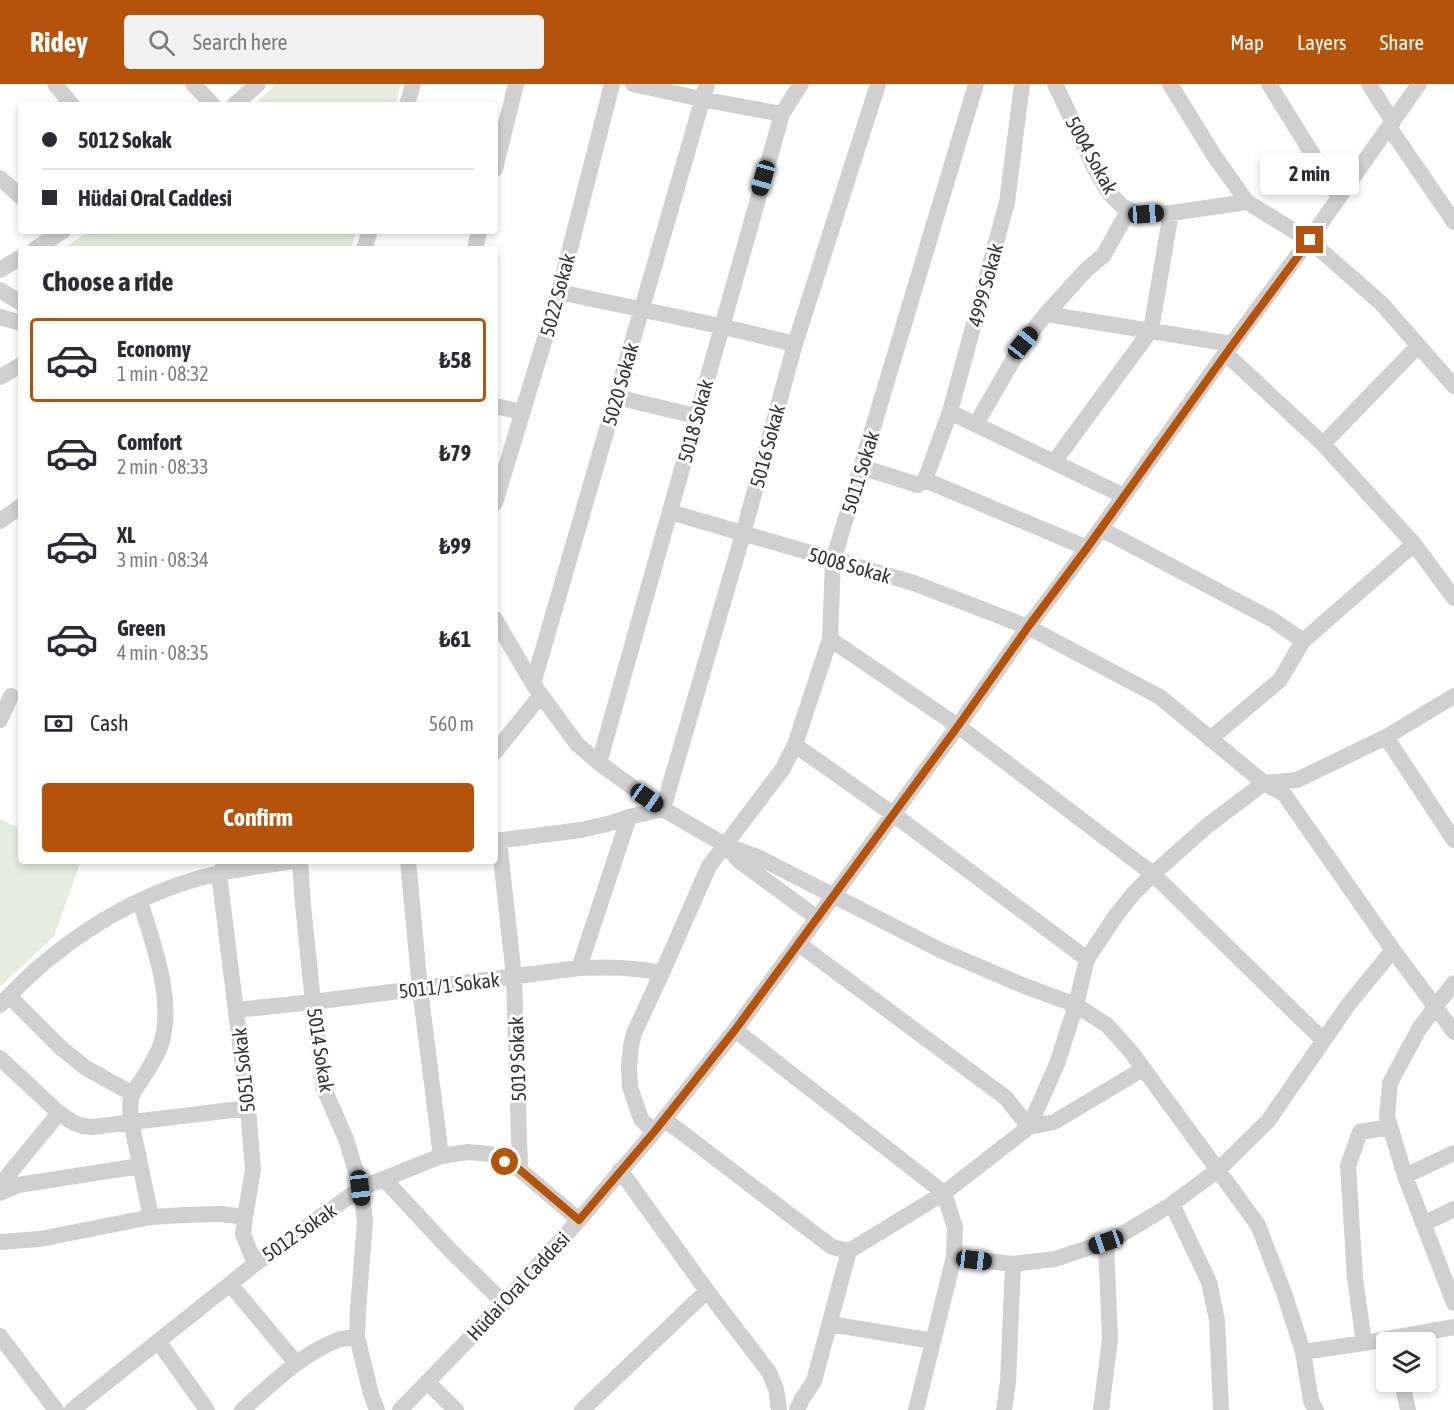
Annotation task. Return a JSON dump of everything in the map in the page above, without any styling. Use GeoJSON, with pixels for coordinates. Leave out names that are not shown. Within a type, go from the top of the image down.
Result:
{"type":"FeatureCollection","features":[{"type":"Feature","properties":{"kind":"street"},"geometry":{"type":"LineString","coordinates":[[55,84],[70,102]]}},
{"type":"Feature","properties":{"kind":"street"},"geometry":{"type":"LineString","coordinates":[[193,84],[210,102]]}},
{"type":"Feature","properties":{"kind":"street"},"geometry":{"type":"LineString","coordinates":[[237,102],[258,84]]}},
{"type":"Feature","properties":{"kind":"street"},"geometry":{"type":"LineString","coordinates":[[407,102],[413,84]]}},
{"type":"Feature","properties":{"kind":"street"},"geometry":{"type":"LineString","coordinates":[[498,157],[516,84]]}},
{"type":"Feature","properties":{"kind":"street","name":"5022 Sokak"},"geometry":{"type":"LineString","coordinates":[[498,494],[559,292],[612,84]]}},
{"type":"Feature","properties":{"kind":"street"},"geometry":{"type":"LineString","coordinates":[[633,84],[704,92],[782,114]]}},
{"type":"Feature","properties":{"kind":"street","name":"5018 Sokak"},"geometry":{"type":"LineString","coordinates":[[599,764],[720,326],[782,114],[801,84]]}},
{"type":"Feature","properties":{"kind":"street","name":"5016 Sokak"},"geometry":{"type":"LineString","coordinates":[[663,809],[743,534],[795,344],[878,84]]}},
{"type":"Feature","properties":{"kind":"street","name":"5011 Sokak"},"geometry":{"type":"LineString","coordinates":[[849,1251],[832,1247],[659,1125],[641,1119],[630,1087],[631,1046],[634,1033],[709,866],[782,770],[795,746],[830,639],[833,561],[976,84]]}},
{"type":"Feature","properties":{"kind":"street","name":"4999 Sokak"},"geometry":{"type":"LineString","coordinates":[[925,480],[950,412],[1007,202],[1022,84]]}},
{"type":"Feature","properties":{"kind":"street","name":"5004 Sokak"},"geometry":{"type":"LineString","coordinates":[[1055,84],[1095,169],[1109,193],[1129,210],[1138,214],[1171,213],[1247,202]]}},
{"type":"Feature","properties":{"kind":"street"},"geometry":{"type":"LineString","coordinates":[[1170,84],[1213,154],[1247,202],[1310,240],[1381,303],[1454,386]]}},
{"type":"Feature","properties":{"kind":"street"},"geometry":{"type":"LineString","coordinates":[[1269,84],[1339,197]]}},
{"type":"Feature","properties":{"kind":"street"},"geometry":{"type":"LineString","coordinates":[[1369,84],[1391,125],[1454,222]]}},
{"type":"Feature","properties":{"kind":"street","name":"Hüdai Oral Caddesi"},"geometry":{"type":"LineString","coordinates":[[400,1410],[504,1303],[579,1220],[735,1030],[1310,240],[1419,84]]}},
{"type":"Feature","properties":{"kind":"street","name":"5020 Sokak"},"geometry":{"type":"LineString","coordinates":[[537,689],[616,397],[704,92]]}},
{"type":"Feature","properties":{"kind":"street"},"geometry":{"type":"LineString","coordinates":[[0,178],[18,194]]}},
{"type":"Feature","properties":{"kind":"street"},"geometry":{"type":"LineString","coordinates":[[976,424],[1023,343],[1046,314],[1103,256],[1129,210]]}},
{"type":"Feature","properties":{"kind":"street"},"geometry":{"type":"LineString","coordinates":[[1054,462],[1151,330],[1171,213]]}},
{"type":"Feature","properties":{"kind":"street"},"geometry":{"type":"LineString","coordinates":[[39,246],[55,234]]}},
{"type":"Feature","properties":{"kind":"street"},"geometry":{"type":"LineString","coordinates":[[0,270],[18,259]]}},
{"type":"Feature","properties":{"kind":"street"},"geometry":{"type":"LineString","coordinates":[[0,290],[18,301]]}},
{"type":"Feature","properties":{"kind":"street"},"geometry":{"type":"LineString","coordinates":[[559,292],[795,344]]}},
{"type":"Feature","properties":{"kind":"street"},"geometry":{"type":"LineString","coordinates":[[1046,314],[1151,330],[1229,349],[1323,444],[1414,544],[1454,598]]}},
{"type":"Feature","properties":{"kind":"street"},"geometry":{"type":"LineString","coordinates":[[0,317],[18,321]]}},
{"type":"Feature","properties":{"kind":"street"},"geometry":{"type":"LineString","coordinates":[[1323,444],[1418,346]]}},
{"type":"Feature","properties":{"kind":"street"},"geometry":{"type":"LineString","coordinates":[[0,377],[18,367]]}},
{"type":"Feature","properties":{"kind":"street"},"geometry":{"type":"LineString","coordinates":[[616,397],[696,416]]}},
{"type":"Feature","properties":{"kind":"street"},"geometry":{"type":"LineString","coordinates":[[498,407],[523,412]]}},
{"type":"Feature","properties":{"kind":"street"},"geometry":{"type":"LineString","coordinates":[[950,412],[1124,496]]}},
{"type":"Feature","properties":{"kind":"street"},"geometry":{"type":"LineString","coordinates":[[861,467],[918,485],[925,480],[1087,548]]}},
{"type":"Feature","properties":{"kind":"street"},"geometry":{"type":"LineString","coordinates":[[0,521],[18,508]]}},
{"type":"Feature","properties":{"kind":"street","name":"5008 Sokak"},"geometry":{"type":"LineString","coordinates":[[670,512],[914,583],[1028,627],[1160,697],[1264,783],[1284,794],[1393,950],[1454,1032]]}},
{"type":"Feature","properties":{"kind":"street"},"geometry":{"type":"LineString","coordinates":[[1101,529],[1272,621],[1303,641]]}},
{"type":"Feature","properties":{"kind":"street"},"geometry":{"type":"LineString","coordinates":[[1210,740],[1280,680],[1303,641],[1414,544]]}},
{"type":"Feature","properties":{"kind":"street"},"geometry":{"type":"LineString","coordinates":[[498,625],[537,689],[577,744],[599,764],[663,809],[725,844],[760,858],[940,950],[1022,986],[1076,1005],[1107,1025],[1132,1053],[1258,1225],[1303,1352],[1310,1407]]}},
{"type":"Feature","properties":{"kind":"street"},"geometry":{"type":"LineString","coordinates":[[830,639],[958,726],[1153,874],[1323,1040]]}},
{"type":"Feature","properties":{"kind":"street"},"geometry":{"type":"LineString","coordinates":[[498,748],[537,689]]}},
{"type":"Feature","properties":{"kind":"street"},"geometry":{"type":"LineString","coordinates":[[0,720],[11,694]]}},
{"type":"Feature","properties":{"kind":"street"},"geometry":{"type":"LineString","coordinates":[[1029,1127],[1057,1064],[1076,1005],[1087,959],[1116,914],[1134,893],[1207,826],[1264,783],[1297,780],[1386,737],[1454,696]]}},
{"type":"Feature","properties":{"kind":"street"},"geometry":{"type":"LineString","coordinates":[[1386,737],[1454,840]]}},
{"type":"Feature","properties":{"kind":"street"},"geometry":{"type":"LineString","coordinates":[[795,746],[894,814],[1087,959]]}},
{"type":"Feature","properties":{"kind":"street"},"geometry":{"type":"LineString","coordinates":[[498,841],[581,830],[663,809]]}},
{"type":"Feature","properties":{"kind":"street"},"geometry":{"type":"LineString","coordinates":[[579,968],[629,817]]}},
{"type":"Feature","properties":{"kind":"street"},"geometry":{"type":"LineString","coordinates":[[725,844],[738,861],[817,918]]}},
{"type":"Feature","properties":{"kind":"street","name":"5019 Sokak"},"geometry":{"type":"LineString","coordinates":[[498,849],[514,977],[520,1170]]}},
{"type":"Feature","properties":{"kind":"street"},"geometry":{"type":"LineString","coordinates":[[133,1094],[86,1068],[4,1000],[48,959],[80,934],[110,916],[140,901],[223,867],[258,864]]}},
{"type":"Feature","properties":{"kind":"street","name":"5014 Sokak"},"geometry":{"type":"LineString","coordinates":[[300,864],[324,1089],[346,1139],[360,1188],[365,1221],[357,1337],[377,1410]]}},
{"type":"Feature","properties":{"kind":"street"},"geometry":{"type":"LineString","coordinates":[[408,864],[420,989],[441,1156]]}},
{"type":"Feature","properties":{"kind":"street","name":"5051 Sokak"},"geometry":{"type":"LineString","coordinates":[[223,867],[253,1170],[243,1234],[255,1264]]}},
{"type":"Feature","properties":{"kind":"street"},"geometry":{"type":"LineString","coordinates":[[140,901],[164,992],[165,1022],[159,1051],[133,1094],[130,1105],[131,1121],[151,1217]]}},
{"type":"Feature","properties":{"kind":"street"},"geometry":{"type":"LineString","coordinates":[[799,944],[1006,1098],[1029,1127]]}},
{"type":"Feature","properties":{"kind":"street"},"geometry":{"type":"LineString","coordinates":[[954,1257],[1013,1264],[1055,1259],[1106,1242],[1172,1204],[1218,1170],[1268,1121],[1348,1005],[1393,950]]}},
{"type":"Feature","properties":{"kind":"street","name":"5011/1 Sokak"},"geometry":{"type":"LineString","coordinates":[[236,1010],[579,968],[623,967],[662,973]]}},
{"type":"Feature","properties":{"kind":"street"},"geometry":{"type":"LineString","coordinates":[[1454,983],[1419,1029],[1390,1083],[1387,1116],[1405,1176],[1454,1303]]}},
{"type":"Feature","properties":{"kind":"street"},"geometry":{"type":"LineString","coordinates":[[735,1030],[944,1192],[955,1228],[954,1257],[916,1410]]}},
{"type":"Feature","properties":{"kind":"street"},"geometry":{"type":"LineString","coordinates":[[0,1058],[59,1113],[82,1126],[93,1127],[248,1108]]}},
{"type":"Feature","properties":{"kind":"street"},"geometry":{"type":"LineString","coordinates":[[797,1410],[814,1381],[849,1251],[944,1192],[1029,1127],[1054,1122],[1143,1069]]}},
{"type":"Feature","properties":{"kind":"street"},"geometry":{"type":"LineString","coordinates":[[0,1185],[59,1113]]}},
{"type":"Feature","properties":{"kind":"street"},"geometry":{"type":"LineString","coordinates":[[1364,1343],[1355,1278],[1348,1166],[1360,1132],[1390,1127]]}},
{"type":"Feature","properties":{"kind":"street","name":"5012 Sokak"},"geometry":{"type":"LineString","coordinates":[[72,1410],[255,1264],[360,1188],[441,1156],[468,1152],[490,1154],[520,1170],[579,1220]]}},
{"type":"Feature","properties":{"kind":"street"},"geometry":{"type":"LineString","coordinates":[[1405,1176],[1454,1153]]}},
{"type":"Feature","properties":{"kind":"street"},"geometry":{"type":"LineString","coordinates":[[0,1193],[18,1185],[140,1166]]}},
{"type":"Feature","properties":{"kind":"street"},"geometry":{"type":"LineString","coordinates":[[620,1170],[707,1291],[769,1372],[776,1389],[778,1410]]}},
{"type":"Feature","properties":{"kind":"street"},"geometry":{"type":"LineString","coordinates":[[384,1179],[450,1250],[504,1303]]}},
{"type":"Feature","properties":{"kind":"street"},"geometry":{"type":"LineString","coordinates":[[1172,1204],[1209,1282],[1216,1320],[1221,1410]]}},
{"type":"Feature","properties":{"kind":"street"},"geometry":{"type":"LineString","coordinates":[[1423,1224],[1454,1209]]}},
{"type":"Feature","properties":{"kind":"street"},"geometry":{"type":"LineString","coordinates":[[0,1242],[40,1239],[151,1217],[221,1214],[245,1217]]}},
{"type":"Feature","properties":{"kind":"street"},"geometry":{"type":"LineString","coordinates":[[1101,1410],[1110,1339],[1106,1242]]}},
{"type":"Feature","properties":{"kind":"street"},"geometry":{"type":"LineString","coordinates":[[1004,1410],[1008,1382],[1013,1264]]}},
{"type":"Feature","properties":{"kind":"street"},"geometry":{"type":"LineString","coordinates":[[230,1284],[296,1363]]}},
{"type":"Feature","properties":{"kind":"street"},"geometry":{"type":"LineString","coordinates":[[582,1410],[707,1291]]}},
{"type":"Feature","properties":{"kind":"street"},"geometry":{"type":"LineString","coordinates":[[830,1323],[933,1341]]}},
{"type":"Feature","properties":{"kind":"street"},"geometry":{"type":"LineString","coordinates":[[1430,1332],[1454,1327]]}},
{"type":"Feature","properties":{"kind":"street"},"geometry":{"type":"LineString","coordinates":[[0,1336],[56,1410]]}},
{"type":"Feature","properties":{"kind":"street"},"geometry":{"type":"LineString","coordinates":[[242,1410],[296,1363],[340,1339],[357,1337]]}},
{"type":"Feature","properties":{"kind":"street"},"geometry":{"type":"LineString","coordinates":[[158,1341],[207,1410]]}},
{"type":"Feature","properties":{"kind":"street"},"geometry":{"type":"LineString","coordinates":[[1303,1352],[1376,1342]]}},
{"type":"Feature","properties":{"kind":"street"},"geometry":{"type":"LineString","coordinates":[[427,1382],[456,1410]]}},
{"type":"Feature","properties":{"kind":"street"},"geometry":{"type":"LineString","coordinates":[[1404,1392],[1408,1410]]}},
{"type":"Feature","properties":{"kind":"shaded area"},"geometry":{"type":"Polygon","coordinates":[[[276,84],[401,84],[396,102],[257,102],[276,84]]]}},
{"type":"Feature","properties":{"kind":"shaded area"},"geometry":{"type":"Polygon","coordinates":[[[85,234],[355,234],[352,246],[67,246],[85,234]]]}},
{"type":"Feature","properties":{"kind":"shaded area"},"geometry":{"type":"Polygon","coordinates":[[[0,819],[18,828],[18,864],[80,864],[54,936],[0,987],[0,819]]]}},
{"type":"Feature","properties":{"kind":"route"},"geometry":{"type":"LineString","coordinates":[[505,1162],[520,1170],[579,1220],[654,1132],[735,1030],[1310,240]]}}]}
